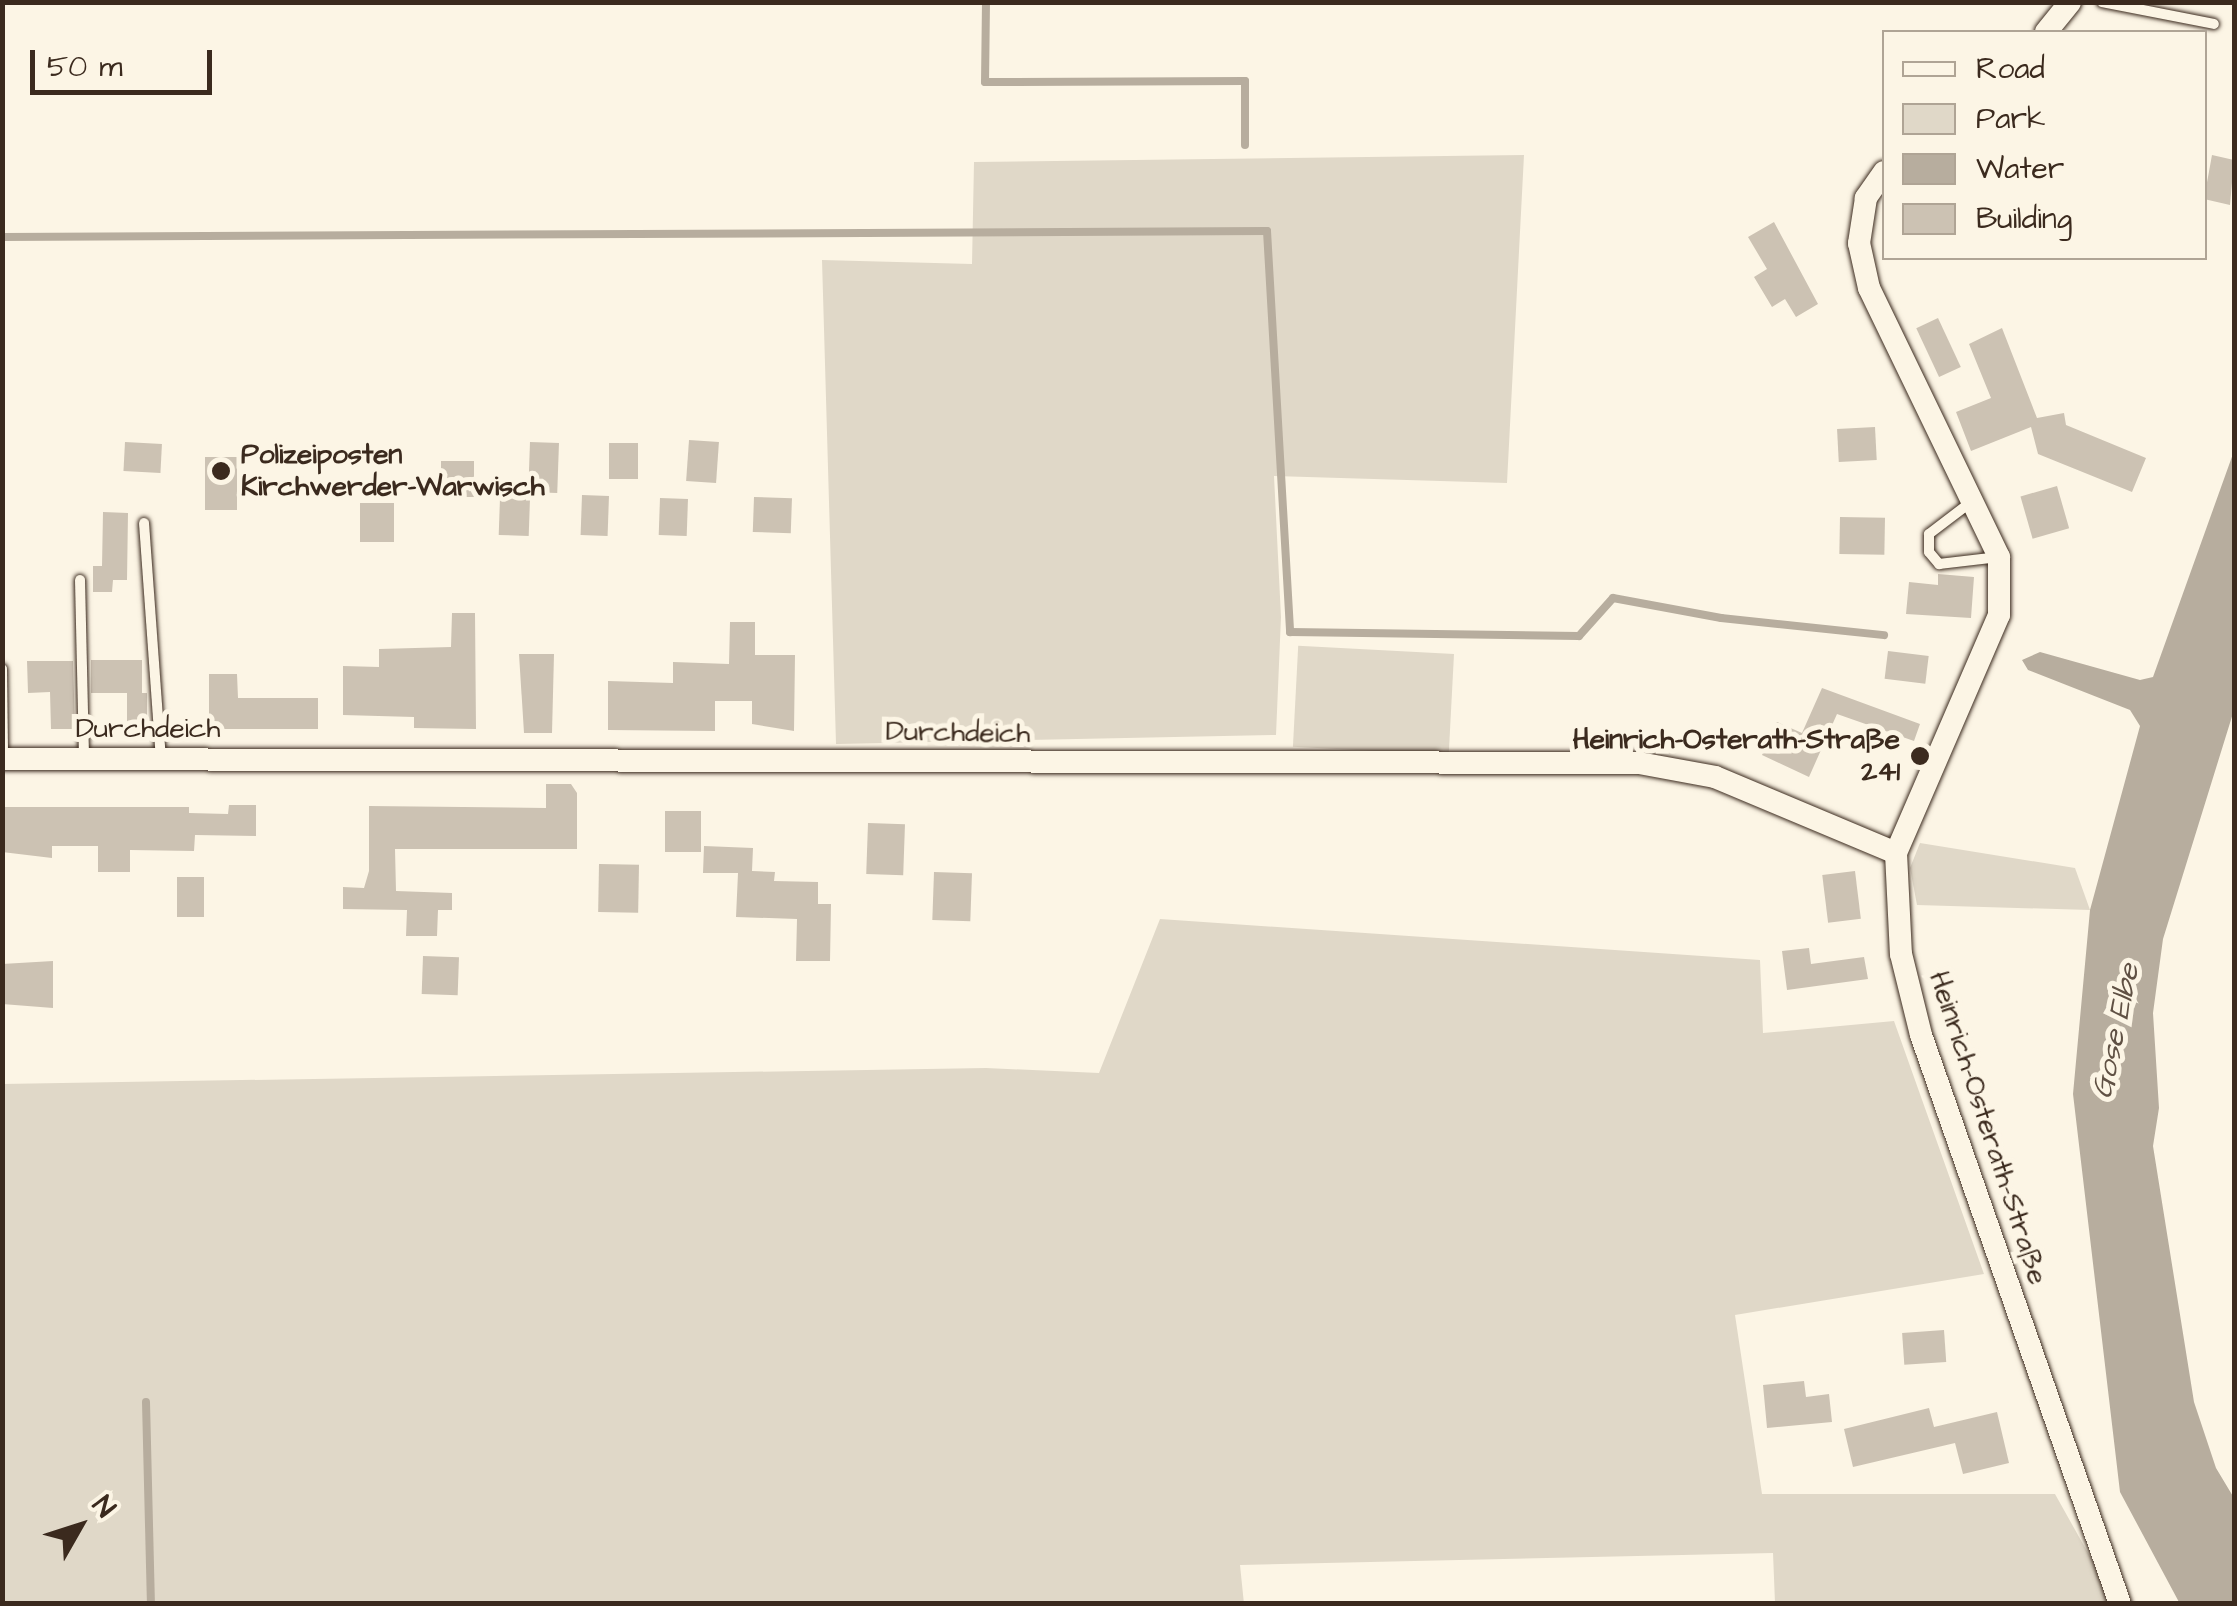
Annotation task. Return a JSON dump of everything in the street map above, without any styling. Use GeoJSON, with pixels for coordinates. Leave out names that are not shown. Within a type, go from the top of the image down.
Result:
{"type":"FeatureCollection","features":[{"type":"Feature","properties":{"kind":"street"},"geometry":{"type":"LineString","coordinates":[[2048,30],[2070,2]]}},
{"type":"Feature","properties":{"kind":"street","name":"Heinrich-Osterath-Straße"},"geometry":{"type":"LineString","coordinates":[[1882,175],[1866,198],[1859,243],[1869,288],[1998,557],[1999,615],[1896,853],[1901,954],[1921,1035],[2120,1604]]}},
{"type":"Feature","properties":{"kind":"street","name":"Durchdeich"},"geometry":{"type":"LineString","coordinates":[[2,758],[1639,763],[1715,777],[1896,853]]}},
{"type":"Feature","properties":{"kind":"lane"},"geometry":{"type":"LineString","coordinates":[[2102,2],[2214,24]]}},
{"type":"Feature","properties":{"kind":"lane"},"geometry":{"type":"LineString","coordinates":[[1972,502],[1929,534],[1929,552],[1939,564],[1998,557]]}},
{"type":"Feature","properties":{"kind":"lane"},"geometry":{"type":"LineString","coordinates":[[144,523],[161,760]]}},
{"type":"Feature","properties":{"kind":"lane"},"geometry":{"type":"LineString","coordinates":[[80,580],[84,759]]}},
{"type":"Feature","properties":{"kind":"lane"},"geometry":{"type":"LineString","coordinates":[[2,670],[2,758]]}},
{"type":"Feature","properties":{"kind":"green space"},"geometry":{"type":"Polygon","coordinates":[[[1524,155],[1507,483],[1274,476],[1281,617],[1276,735],[836,744],[822,260],[972,264],[974,162],[1524,155]]]}},
{"type":"Feature","properties":{"kind":"green space"},"geometry":{"type":"Polygon","coordinates":[[[1298,646],[1454,654],[1449,755],[1293,747],[1298,646]]]}},
{"type":"Feature","properties":{"kind":"green space"},"geometry":{"type":"Polygon","coordinates":[[[1920,843],[2075,868],[2090,910],[1917,905],[1910,868],[1920,843]]]}},
{"type":"Feature","properties":{"kind":"green space"},"geometry":{"type":"Polygon","coordinates":[[[1160,919],[1760,960],[1763,1033],[1894,1021],[1984,1274],[1735,1315],[1762,1494],[2055,1494],[2116,1603],[1775,1603],[1773,1553],[1240,1565],[1244,1604],[3,1603],[2,1084],[986,1068],[1099,1073],[1160,919]]]}},
{"type":"Feature","properties":{"kind":"water","name":"Gose Elbe"},"geometry":{"type":"Polygon","coordinates":[[[2234,451],[2234,710],[2163,939],[2153,1013],[2159,1108],[2153,1146],[2194,1402],[2216,1468],[2234,1498],[2234,1603],[2180,1604],[2120,1492],[2073,1094],[2090,910],[2140,726],[2130,710],[2028,670],[2022,660],[2040,652],[2140,680],[2153,677],[2234,451]]]}},
{"type":"Feature","properties":{"kind":"building"},"geometry":{"type":"Polygon","coordinates":[[[2212,155],[2234,160],[2230,205],[2207,200],[2212,155]]]}},
{"type":"Feature","properties":{"kind":"building"},"geometry":{"type":"Polygon","coordinates":[[[1774,222],[1818,304],[1796,317],[1785,299],[1772,307],[1754,277],[1767,269],[1748,237],[1774,222]]]}},
{"type":"Feature","properties":{"kind":"building"},"geometry":{"type":"Polygon","coordinates":[[[1938,318],[1961,367],[1939,377],[1916,328],[1938,318]]]}},
{"type":"Feature","properties":{"kind":"building"},"geometry":{"type":"Polygon","coordinates":[[[2002,328],[2037,418],[2064,413],[2066,425],[2146,458],[2132,492],[2038,454],[2031,427],[1971,451],[1956,412],[1991,398],[1969,344],[2002,328]]]}},
{"type":"Feature","properties":{"kind":"building"},"geometry":{"type":"Polygon","coordinates":[[[1875,427],[1877,460],[1839,462],[1837,429],[1875,427]]]}},
{"type":"Feature","properties":{"kind":"building"},"geometry":{"type":"Polygon","coordinates":[[[689,440],[719,442],[716,483],[686,481],[689,440]]]}},
{"type":"Feature","properties":{"kind":"building"},"geometry":{"type":"Polygon","coordinates":[[[125,442],[162,444],[160,473],[123,471],[125,442]]]}},
{"type":"Feature","properties":{"kind":"building"},"geometry":{"type":"Polygon","coordinates":[[[530,442],[559,443],[557,493],[528,492],[530,442]]]}},
{"type":"Feature","properties":{"kind":"building"},"geometry":{"type":"Polygon","coordinates":[[[609,443],[638,443],[638,479],[609,479],[609,443]]]}},
{"type":"Feature","properties":{"kind":"building","name":"Polizeiposten Kirchwerder-Warwisch"},"geometry":{"type":"Polygon","coordinates":[[[205,457],[237,457],[237,510],[205,510],[205,457]]]}},
{"type":"Feature","properties":{"kind":"building"},"geometry":{"type":"Polygon","coordinates":[[[441,461],[474,461],[474,497],[441,497],[441,461]]]}},
{"type":"Feature","properties":{"kind":"building"},"geometry":{"type":"Polygon","coordinates":[[[2057,486],[2069,528],[2033,539],[2020,496],[2057,486]]]}},
{"type":"Feature","properties":{"kind":"building"},"geometry":{"type":"Polygon","coordinates":[[[582,495],[609,496],[608,536],[581,535],[582,495]]]}},
{"type":"Feature","properties":{"kind":"building"},"geometry":{"type":"Polygon","coordinates":[[[754,497],[792,498],[791,533],[753,532],[754,497]]]}},
{"type":"Feature","properties":{"kind":"building"},"geometry":{"type":"Polygon","coordinates":[[[500,498],[530,499],[529,536],[499,535],[500,498]]]}},
{"type":"Feature","properties":{"kind":"building"},"geometry":{"type":"Polygon","coordinates":[[[660,498],[688,499],[687,536],[659,535],[660,498]]]}},
{"type":"Feature","properties":{"kind":"building"},"geometry":{"type":"Polygon","coordinates":[[[360,503],[394,503],[394,542],[360,542],[360,503]]]}},
{"type":"Feature","properties":{"kind":"building"},"geometry":{"type":"Polygon","coordinates":[[[103,512],[128,513],[127,580],[113,580],[112,592],[93,592],[93,566],[102,566],[103,512]]]}},
{"type":"Feature","properties":{"kind":"building"},"geometry":{"type":"Polygon","coordinates":[[[1840,517],[1885,518],[1884,555],[1839,554],[1840,517]]]}},
{"type":"Feature","properties":{"kind":"building"},"geometry":{"type":"Polygon","coordinates":[[[1938,574],[1974,577],[1971,618],[1906,614],[1909,582],[1938,585],[1938,574]]]}},
{"type":"Feature","properties":{"kind":"building"},"geometry":{"type":"Polygon","coordinates":[[[452,613],[475,613],[476,729],[414,728],[414,717],[343,715],[343,666],[379,667],[379,649],[451,647],[452,613]]]}},
{"type":"Feature","properties":{"kind":"building"},"geometry":{"type":"Polygon","coordinates":[[[730,622],[755,622],[755,655],[795,655],[794,731],[752,724],[752,701],[715,701],[715,731],[608,730],[608,681],[673,683],[673,662],[729,664],[730,622]]]}},
{"type":"Feature","properties":{"kind":"building"},"geometry":{"type":"Polygon","coordinates":[[[1888,651],[1929,656],[1925,684],[1885,679],[1888,651]]]}},
{"type":"Feature","properties":{"kind":"building"},"geometry":{"type":"Polygon","coordinates":[[[519,654],[554,654],[552,733],[524,733],[519,654]]]}},
{"type":"Feature","properties":{"kind":"building"},"geometry":{"type":"Polygon","coordinates":[[[91,660],[142,660],[142,693],[91,693],[91,660]]]}},
{"type":"Feature","properties":{"kind":"building"},"geometry":{"type":"Polygon","coordinates":[[[27,661],[73,661],[75,729],[51,729],[50,692],[28,693],[27,661]]]}},
{"type":"Feature","properties":{"kind":"building"},"geometry":{"type":"Polygon","coordinates":[[[209,674],[237,674],[238,698],[318,698],[318,729],[209,729],[209,674]]]}},
{"type":"Feature","properties":{"kind":"building"},"geometry":{"type":"Polygon","coordinates":[[[1822,688],[1920,724],[1914,741],[1837,714],[1809,777],[1762,755],[1777,722],[1802,733],[1822,688]]]}},
{"type":"Feature","properties":{"kind":"building"},"geometry":{"type":"Polygon","coordinates":[[[127,693],[147,693],[147,729],[127,729],[127,693]]]}},
{"type":"Feature","properties":{"kind":"building"},"geometry":{"type":"Polygon","coordinates":[[[546,784],[571,784],[577,793],[577,849],[395,849],[396,891],[452,893],[452,910],[438,910],[437,936],[406,936],[407,910],[343,909],[343,887],[364,888],[369,871],[369,806],[546,808],[546,784]]]}},
{"type":"Feature","properties":{"kind":"building"},"geometry":{"type":"Polygon","coordinates":[[[229,805],[256,805],[256,836],[195,835],[194,851],[130,850],[130,872],[98,872],[98,846],[52,846],[52,858],[2,852],[2,807],[189,807],[189,813],[228,814],[229,805]]]}},
{"type":"Feature","properties":{"kind":"building"},"geometry":{"type":"Polygon","coordinates":[[[665,811],[701,811],[701,852],[665,852],[665,811]]]}},
{"type":"Feature","properties":{"kind":"building"},"geometry":{"type":"Polygon","coordinates":[[[868,823],[905,824],[903,875],[866,874],[868,823]]]}},
{"type":"Feature","properties":{"kind":"building"},"geometry":{"type":"Polygon","coordinates":[[[704,846],[753,848],[752,871],[775,872],[774,881],[818,882],[818,904],[831,904],[830,961],[796,961],[797,919],[736,917],[738,873],[703,873],[704,846]]]}},
{"type":"Feature","properties":{"kind":"building"},"geometry":{"type":"Polygon","coordinates":[[[599,864],[639,865],[638,913],[598,912],[599,864]]]}},
{"type":"Feature","properties":{"kind":"building"},"geometry":{"type":"Polygon","coordinates":[[[1855,871],[1861,919],[1828,923],[1822,875],[1855,871]]]}},
{"type":"Feature","properties":{"kind":"building"},"geometry":{"type":"Polygon","coordinates":[[[934,872],[972,873],[970,921],[932,920],[934,872]]]}},
{"type":"Feature","properties":{"kind":"building"},"geometry":{"type":"Polygon","coordinates":[[[177,877],[204,877],[204,917],[177,917],[177,877]]]}},
{"type":"Feature","properties":{"kind":"building"},"geometry":{"type":"Polygon","coordinates":[[[1809,948],[1811,964],[1864,957],[1868,979],[1787,990],[1782,951],[1809,948]]]}},
{"type":"Feature","properties":{"kind":"building"},"geometry":{"type":"Polygon","coordinates":[[[423,956],[459,957],[458,995],[422,994],[423,956]]]}},
{"type":"Feature","properties":{"kind":"building"},"geometry":{"type":"Polygon","coordinates":[[[53,961],[53,1008],[2,1004],[2,964],[53,961]]]}},
{"type":"Feature","properties":{"kind":"building"},"geometry":{"type":"Polygon","coordinates":[[[1944,1330],[1946,1362],[1904,1365],[1902,1333],[1944,1330]]]}},
{"type":"Feature","properties":{"kind":"building"},"geometry":{"type":"Polygon","coordinates":[[[1804,1381],[1806,1397],[1829,1394],[1832,1422],[1767,1428],[1763,1385],[1804,1381]]]}},
{"type":"Feature","properties":{"kind":"building"},"geometry":{"type":"Polygon","coordinates":[[[1929,1408],[1934,1427],[1997,1412],[2009,1463],[1963,1474],[1955,1443],[1853,1467],[1844,1429],[1929,1408]]]}},
{"type":"Feature","properties":{"kind":"waterway"},"geometry":{"type":"LineString","coordinates":[[986,2],[985,82],[1245,81],[1245,145]]}},
{"type":"Feature","properties":{"kind":"waterway"},"geometry":{"type":"LineString","coordinates":[[2,237],[1267,231],[1290,632],[1579,636],[1613,598],[1721,618],[1884,635]]}},
{"type":"Feature","properties":{"kind":"waterway"},"geometry":{"type":"LineString","coordinates":[[146,1402],[151,1604]]}},
{"type":"Feature","properties":{"kind":"place","name":"Polizeiposten Kirchwerder-Warwisch"},"geometry":{"type":"Point","coordinates":[221,471]}},
{"type":"Feature","properties":{"kind":"place","name":"Heinrich-Osterath-Straße 241"},"geometry":{"type":"Point","coordinates":[1920,756]}}]}
